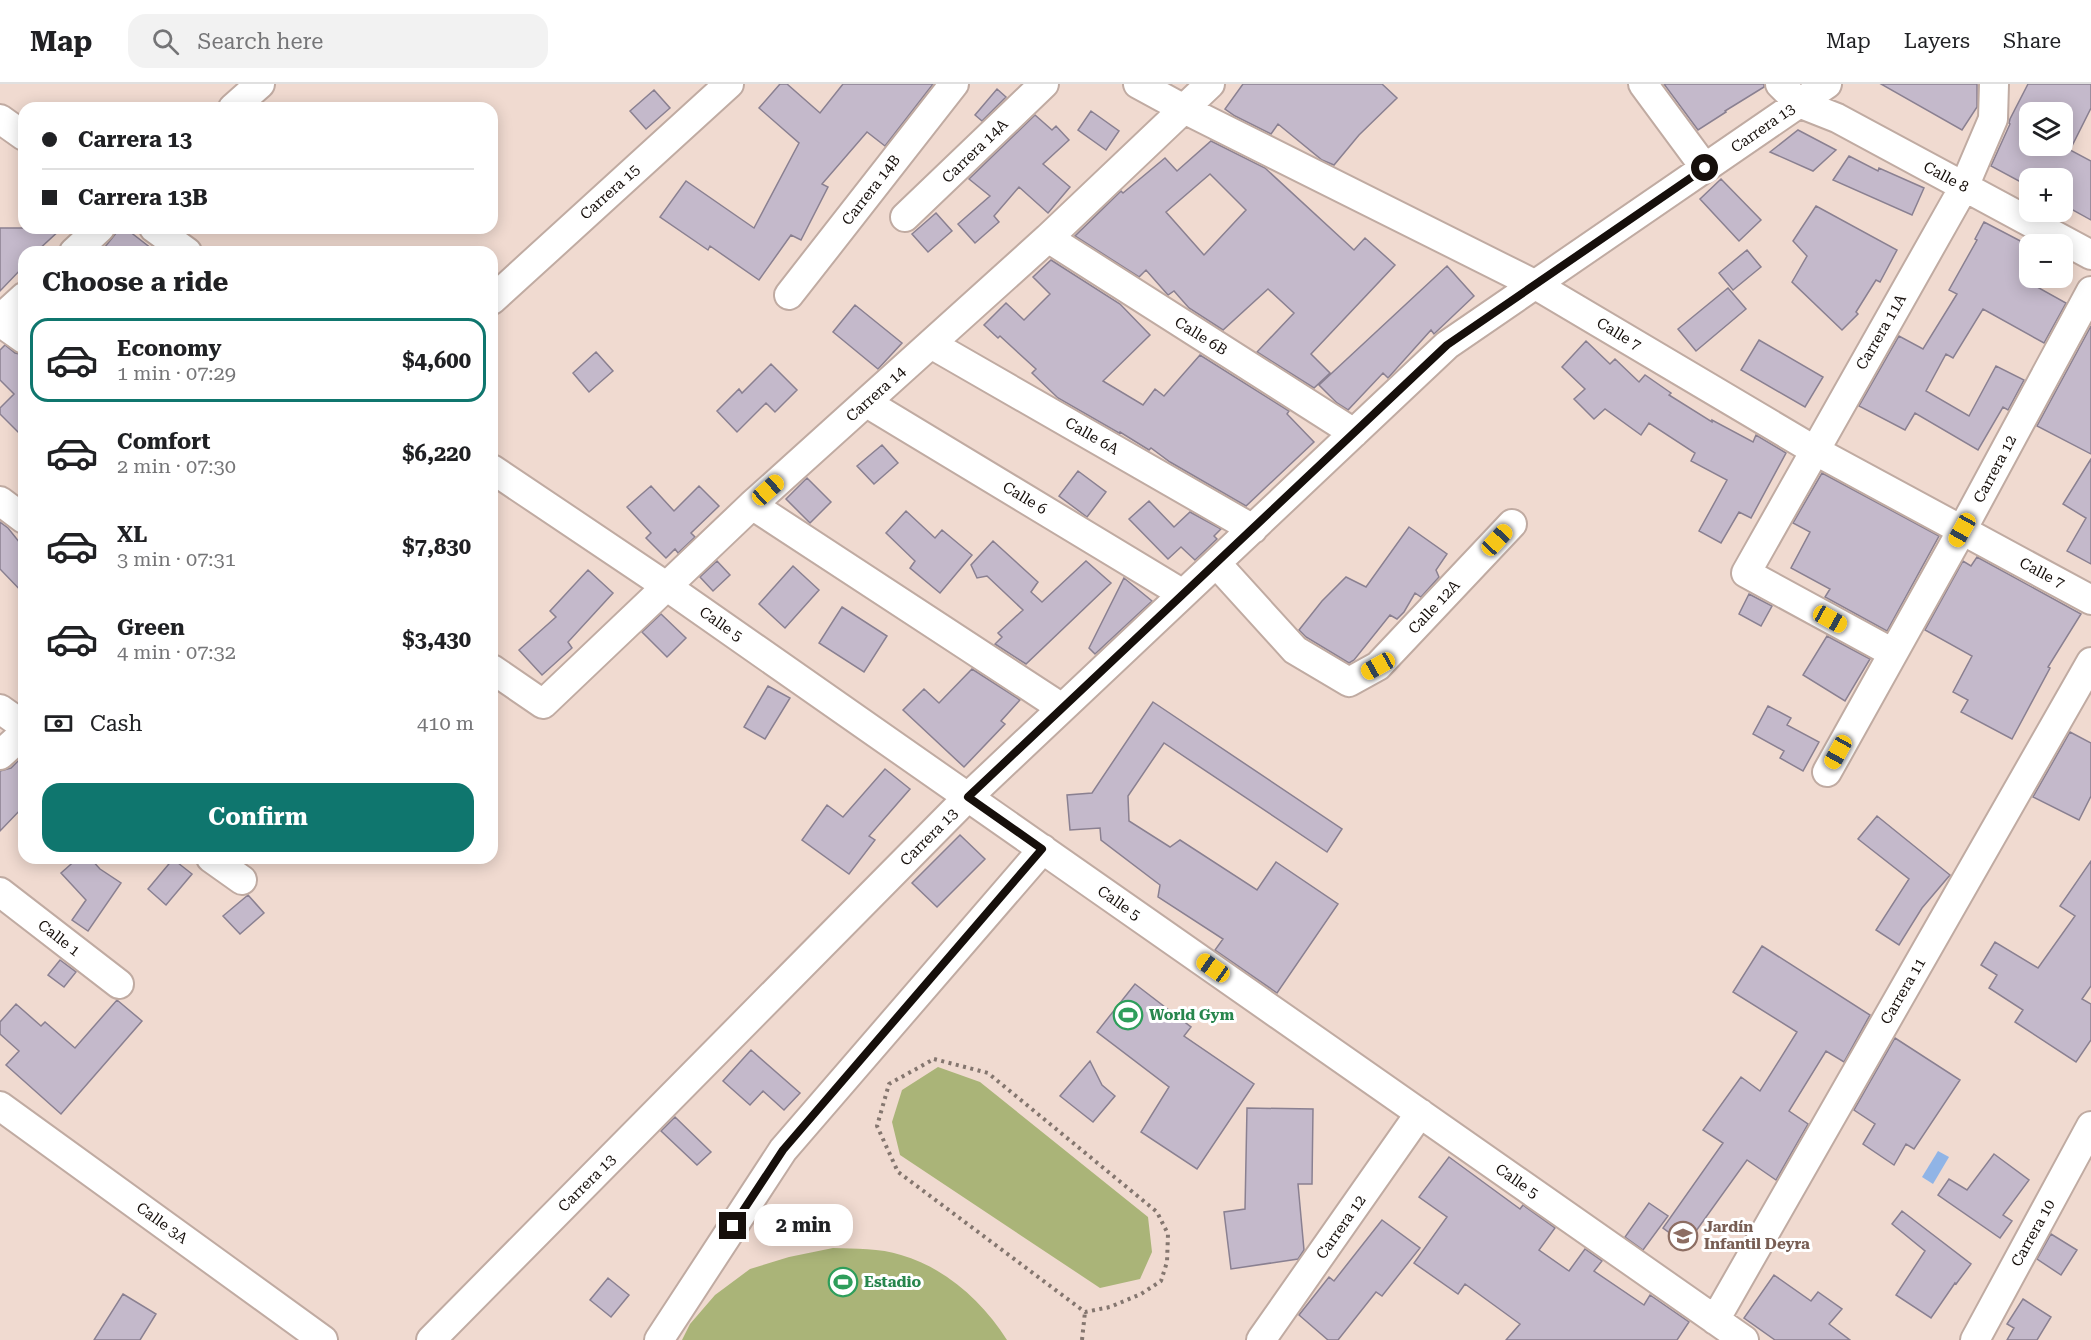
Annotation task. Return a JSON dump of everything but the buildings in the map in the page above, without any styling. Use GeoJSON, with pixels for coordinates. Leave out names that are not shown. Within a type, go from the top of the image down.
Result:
{"type":"FeatureCollection","features":[{"type":"Feature","properties":{"kind":"street"},"geometry":{"type":"LineString","coordinates":[[240,102],[260,84]]}},
{"type":"Feature","properties":{"kind":"street","name":"Carrera 15"},"geometry":{"type":"LineString","coordinates":[[498,295],[729,84]]}},
{"type":"Feature","properties":{"kind":"street","name":"Carrera 14B"},"geometry":{"type":"LineString","coordinates":[[789,295],[954,84]]}},
{"type":"Feature","properties":{"kind":"street","name":"Carrera 14A"},"geometry":{"type":"LineString","coordinates":[[905,217],[1044,84]]}},
{"type":"Feature","properties":{"kind":"street","name":"Calle 7"},"geometry":{"type":"LineString","coordinates":[[1138,84],[1534,284],[1814,450],[2091,600]]}},
{"type":"Feature","properties":{"kind":"street","name":"Carrera 14"},"geometry":{"type":"LineString","coordinates":[[498,673],[543,704],[752,505],[1048,238],[1210,84]]}},
{"type":"Feature","properties":{"kind":"street"},"geometry":{"type":"LineString","coordinates":[[1643,84],[1705,168]]}},
{"type":"Feature","properties":{"kind":"street","name":"Carrera 13"},"geometry":{"type":"LineString","coordinates":[[431,1340],[968,797],[1447,345],[1705,168],[1789,94],[1827,84]]}},
{"type":"Feature","properties":{"kind":"street","name":"Carrera 11A"},"geometry":{"type":"LineString","coordinates":[[1893,653],[1746,573],[1964,187],[1993,119],[1994,84]]}},
{"type":"Feature","properties":{"kind":"street","name":"Calle 8"},"geometry":{"type":"LineString","coordinates":[[1789,94],[2091,255]]}},
{"type":"Feature","properties":{"kind":"street"},"geometry":{"type":"LineString","coordinates":[[0,119],[18,132]]}},
{"type":"Feature","properties":{"kind":"street"},"geometry":{"type":"LineString","coordinates":[[80,246],[94,234]]}},
{"type":"Feature","properties":{"kind":"street"},"geometry":{"type":"LineString","coordinates":[[162,234],[179,246]]}},
{"type":"Feature","properties":{"kind":"street","name":"Calle 6B"},"geometry":{"type":"LineString","coordinates":[[1048,238],[1354,433]]}},
{"type":"Feature","properties":{"kind":"street","name":"Carrera 12"},"geometry":{"type":"LineString","coordinates":[[1827,772],[1962,530],[2091,291]]}},
{"type":"Feature","properties":{"kind":"street"},"geometry":{"type":"LineString","coordinates":[[18,303],[0,320],[18,334]]}},
{"type":"Feature","properties":{"kind":"street","name":"Calle 6A"},"geometry":{"type":"LineString","coordinates":[[931,344],[1252,529]]}},
{"type":"Feature","properties":{"kind":"street","name":"Calle 6"},"geometry":{"type":"LineString","coordinates":[[867,402],[1183,594]]}},
{"type":"Feature","properties":{"kind":"street","name":"Calle 5"},"geometry":{"type":"LineString","coordinates":[[498,473],[666,585],[1744,1340]]}},
{"type":"Feature","properties":{"kind":"street"},"geometry":{"type":"LineString","coordinates":[[0,501],[18,514]]}},
{"type":"Feature","properties":{"kind":"street"},"geometry":{"type":"LineString","coordinates":[[752,505],[1062,708]]}},
{"type":"Feature","properties":{"kind":"street","name":"Calle 12A"},"geometry":{"type":"LineString","coordinates":[[1216,563],[1295,650],[1349,682],[1378,666],[1512,524]]}},
{"type":"Feature","properties":{"kind":"street","name":"Carrera 11"},"geometry":{"type":"LineString","coordinates":[[1715,1320],[2091,662]]}},
{"type":"Feature","properties":{"kind":"street"},"geometry":{"type":"LineString","coordinates":[[0,709],[18,722]]}},
{"type":"Feature","properties":{"kind":"street"},"geometry":{"type":"LineString","coordinates":[[0,755],[18,738]]}},
{"type":"Feature","properties":{"kind":"street"},"geometry":{"type":"LineString","coordinates":[[659,1340],[783,1150],[1042,849]]}},
{"type":"Feature","properties":{"kind":"street"},"geometry":{"type":"LineString","coordinates":[[219,864],[242,880]]}},
{"type":"Feature","properties":{"kind":"street","name":"Calle 1"},"geometry":{"type":"LineString","coordinates":[[0,892],[119,984]]}},
{"type":"Feature","properties":{"kind":"street","name":"Calle 3A"},"geometry":{"type":"LineString","coordinates":[[0,1106],[323,1340]]}},
{"type":"Feature","properties":{"kind":"street","name":"Carrera 12"},"geometry":{"type":"LineString","coordinates":[[1261,1340],[1420,1113]]}},
{"type":"Feature","properties":{"kind":"street","name":"Carrera 10"},"geometry":{"type":"LineString","coordinates":[[1975,1340],[2091,1126]]}},
{"type":"Feature","properties":{"kind":"path"},"geometry":{"type":"LineString","coordinates":[[934,1059],[988,1073],[1157,1212],[1168,1234],[1167,1262],[1161,1281],[1141,1294],[1110,1307],[1085,1312],[898,1172],[877,1126],[889,1084],[934,1059]]}},
{"type":"Feature","properties":{"kind":"path"},"geometry":{"type":"LineString","coordinates":[[1082,1340],[1085,1312]]}},
{"type":"Feature","properties":{"kind":"green space"},"geometry":{"type":"Polygon","coordinates":[[[938,1067],[980,1082],[1148,1217],[1152,1252],[1140,1279],[1100,1288],[900,1155],[892,1122],[902,1090],[938,1067]]]}},
{"type":"Feature","properties":{"kind":"green space","name":"Estadio"},"geometry":{"type":"Polygon","coordinates":[[[833,1248],[885,1251],[933,1268],[975,1300],[1007,1340],[682,1340],[690,1324],[715,1295],[750,1269],[789,1257],[833,1248]]]}},
{"type":"Feature","properties":{"kind":"water"},"geometry":{"type":"Polygon","coordinates":[[[1938,1151],[1949,1157],[1933,1184],[1922,1177],[1938,1151]]]}},
{"type":"Feature","properties":{"kind":"place","name":"World Gym"},"geometry":{"type":"Point","coordinates":[1128,1015]}},
{"type":"Feature","properties":{"kind":"place","name":"Jardín Infantil Deyra"},"geometry":{"type":"Point","coordinates":[1683,1236]}},
{"type":"Feature","properties":{"kind":"place","name":"Estadio"},"geometry":{"type":"Point","coordinates":[843,1282]}},
{"type":"Feature","properties":{"kind":"route"},"geometry":{"type":"LineString","coordinates":[[733,1226],[783,1150],[1042,849],[968,797],[1447,345],[1705,168]]}}]}
